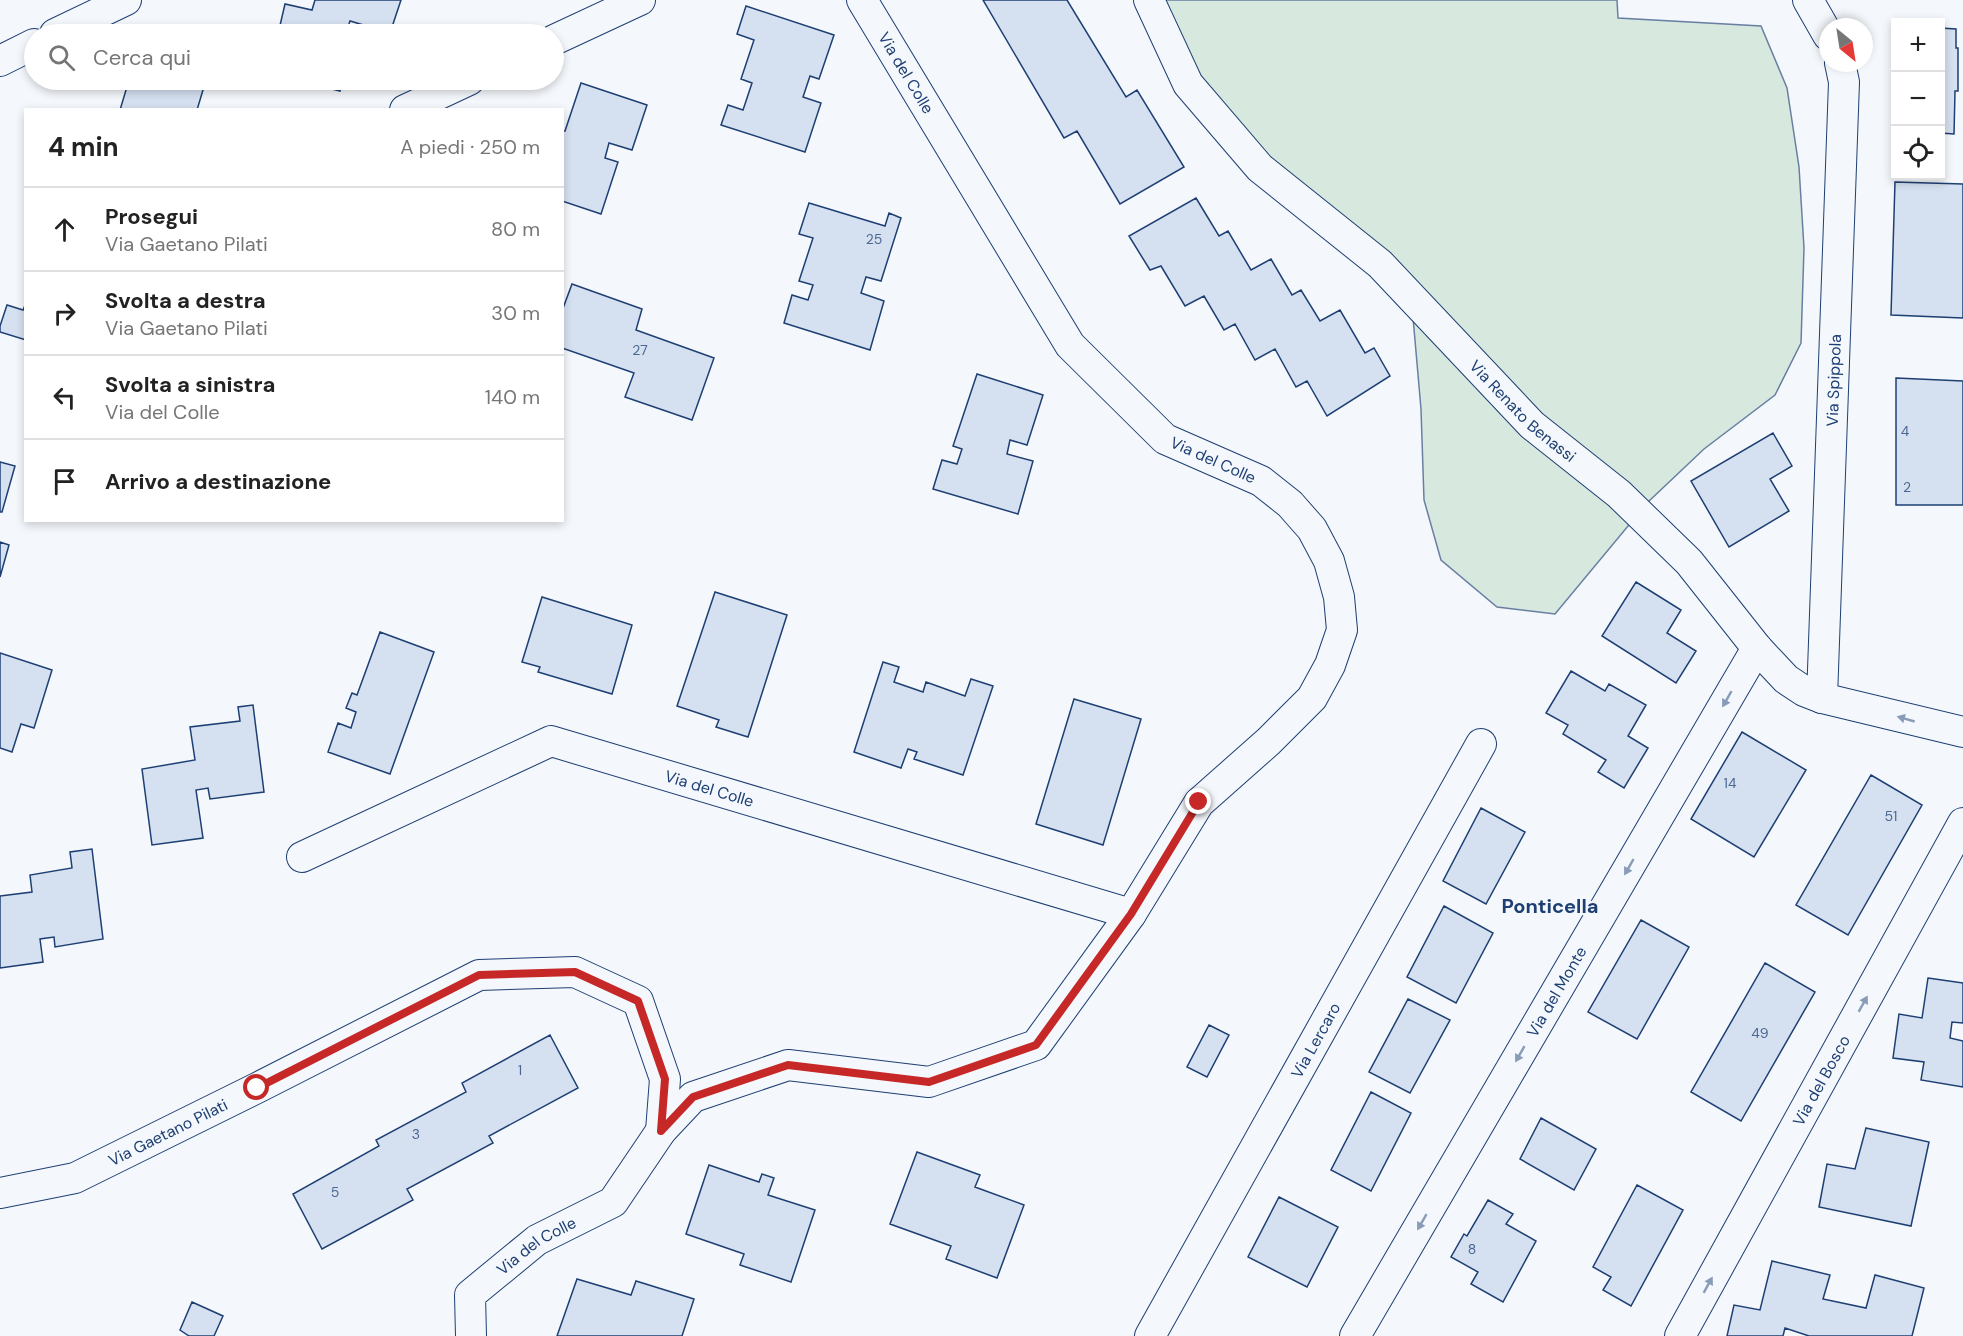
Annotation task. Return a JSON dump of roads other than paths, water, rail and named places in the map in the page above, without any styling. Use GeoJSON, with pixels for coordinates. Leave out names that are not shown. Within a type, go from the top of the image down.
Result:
{"type":"FeatureCollection","features":[{"type":"Feature","properties":{"kind":"street"},"geometry":{"type":"LineString","coordinates":[[76,24],[126,0]]}},
{"type":"Feature","properties":{"kind":"street"},"geometry":{"type":"LineString","coordinates":[[564,35],[640,0]]}},
{"type":"Feature","properties":{"kind":"street","name":"Via del Colle"},"geometry":{"type":"LineString","coordinates":[[471,1336],[470,1295],[537,1240],[613,1202],[661,1131],[693,1097],[788,1065],[929,1082],[1036,1045],[1131,914],[1199,802],[1269,741],[1312,698],[1330,665],[1342,630],[1339,597],[1329,561],[1312,529],[1290,504],[1260,481],[1165,439],[1070,345],[862,0]]}},
{"type":"Feature","properties":{"kind":"street","name":"Via Renato Benassi"},"geometry":{"type":"LineString","coordinates":[[1149,0],[1188,84],[1260,168],[1380,264],[1532,425],[1618,494],[1681,554],[1757,648],[1786,679],[1804,691],[1822,698],[1937,728],[1963,732]]}},
{"type":"Feature","properties":{"kind":"street"},"geometry":{"type":"LineString","coordinates":[[1808,0],[1819,19]]}},
{"type":"Feature","properties":{"kind":"street"},"geometry":{"type":"LineString","coordinates":[[0,61],[24,49]]}},
{"type":"Feature","properties":{"kind":"street","name":"Via Spippola"},"geometry":{"type":"LineString","coordinates":[[1822,698],[1844,82],[1842,72]]}},
{"type":"Feature","properties":{"kind":"street"},"geometry":{"type":"LineString","coordinates":[[409,108],[448,90]]}},
{"type":"Feature","properties":{"kind":"street","name":"Via del Monte"},"geometry":{"type":"LineString","coordinates":[[1355,1336],[1757,648]]}},
{"type":"Feature","properties":{"kind":"street","name":"Via del Colle"},"geometry":{"type":"LineString","coordinates":[[302,857],[551,741],[1131,914]]}},
{"type":"Feature","properties":{"kind":"street","name":"Via Lercaro"},"geometry":{"type":"LineString","coordinates":[[1150,1336],[1481,744]]}},
{"type":"Feature","properties":{"kind":"street","name":"Via del Bosco"},"geometry":{"type":"LineString","coordinates":[[1680,1336],[1963,823]]}},
{"type":"Feature","properties":{"kind":"street","name":"Via Gaetano Pilati"},"geometry":{"type":"LineString","coordinates":[[0,1193],[75,1178],[479,975],[575,972],[638,1001],[665,1079],[661,1131]]}},
{"type":"Feature","properties":{"kind":"district","name":"Ponticella"},"geometry":{"type":"Point","coordinates":[1550,906]}}]}
